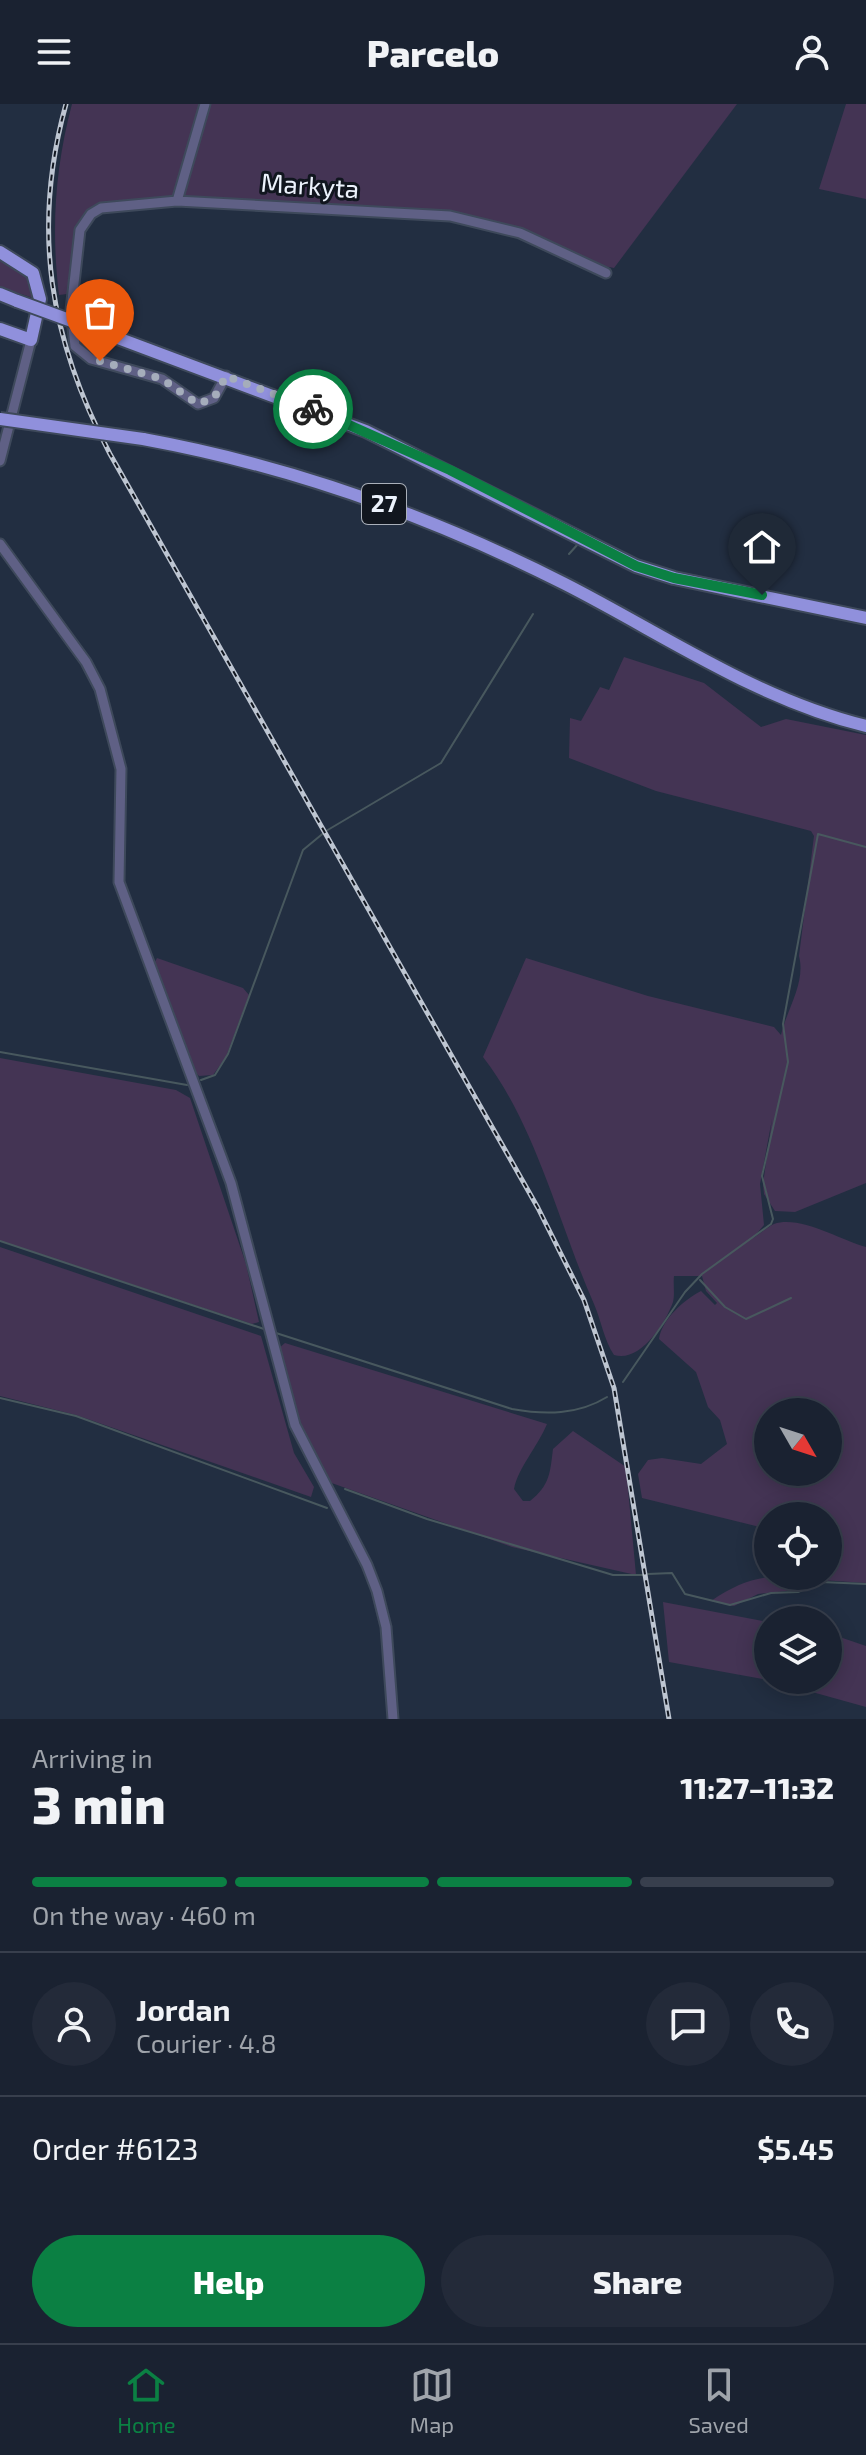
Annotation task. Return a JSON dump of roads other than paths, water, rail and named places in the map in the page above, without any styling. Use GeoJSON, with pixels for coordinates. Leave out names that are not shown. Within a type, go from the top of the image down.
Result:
{"type":"FeatureCollection","features":[{"type":"Feature","properties":{"kind":"main road"},"geometry":{"type":"LineString","coordinates":[[0,252],[29,269],[37,278],[39,313],[31,340],[0,329]]}},
{"type":"Feature","properties":{"kind":"main road"},"geometry":{"type":"LineString","coordinates":[[0,294],[226,376],[407,450],[636,566],[674,578],[866,618]]}},
{"type":"Feature","properties":{"kind":"main road","name":"27"},"geometry":{"type":"LineString","coordinates":[[0,419],[143,439],[280,470],[414,515],[534,568],[765,691],[866,726]]}},
{"type":"Feature","properties":{"kind":"street"},"geometry":{"type":"LineString","coordinates":[[177,201],[205,104]]}},
{"type":"Feature","properties":{"kind":"street","name":"Markyta"},"geometry":{"type":"LineString","coordinates":[[226,376],[214,398],[198,404],[162,379],[84,356],[72,340],[72,299],[80,230],[91,214],[115,205],[177,201],[277,204],[472,219],[520,233],[606,273]]}},
{"type":"Feature","properties":{"kind":"street"},"geometry":{"type":"LineString","coordinates":[[0,461],[31,340]]}},
{"type":"Feature","properties":{"kind":"street"},"geometry":{"type":"LineString","coordinates":[[0,544],[86,662],[100,689],[121,769],[119,882],[231,1183],[295,1425],[367,1565],[377,1591],[386,1627],[393,1719]]}},
{"type":"Feature","properties":{"kind":"waterway"},"geometry":{"type":"LineString","coordinates":[[569,554],[578,544]]}},
{"type":"Feature","properties":{"kind":"waterway"},"geometry":{"type":"LineString","coordinates":[[201,1080],[215,1075],[228,1054],[303,850],[326,831],[441,763],[533,614]]}},
{"type":"Feature","properties":{"kind":"waterway"},"geometry":{"type":"LineString","coordinates":[[623,1382],[685,1292],[702,1274],[771,1224],[773,1219],[762,1176],[788,1062],[783,1024],[818,834],[866,847]]}},
{"type":"Feature","properties":{"kind":"waterway"},"geometry":{"type":"LineString","coordinates":[[0,1052],[187,1085]]}},
{"type":"Feature","properties":{"kind":"waterway"},"geometry":{"type":"LineString","coordinates":[[0,1241],[264,1329]]}},
{"type":"Feature","properties":{"kind":"waterway"},"geometry":{"type":"LineString","coordinates":[[700,1280],[725,1307],[746,1319],[791,1298]]}},
{"type":"Feature","properties":{"kind":"waterway"},"geometry":{"type":"LineString","coordinates":[[276,1333],[512,1409],[561,1412],[585,1407],[607,1397]]}},
{"type":"Feature","properties":{"kind":"waterway"},"geometry":{"type":"LineString","coordinates":[[0,1398],[76,1416],[327,1508]]}},
{"type":"Feature","properties":{"kind":"waterway"},"geometry":{"type":"LineString","coordinates":[[345,1489],[427,1519],[613,1575],[644,1575]]}},
{"type":"Feature","properties":{"kind":"waterway"},"geometry":{"type":"LineString","coordinates":[[648,1574],[672,1573],[685,1594],[730,1605],[771,1593],[798,1592],[821,1582],[866,1584]]}},
{"type":"Feature","properties":{"kind":"railway"},"geometry":{"type":"LineString","coordinates":[[66,104],[55,151],[49,240],[52,284],[73,369],[110,454],[538,1208],[584,1300],[614,1388],[669,1719]]}}]}
